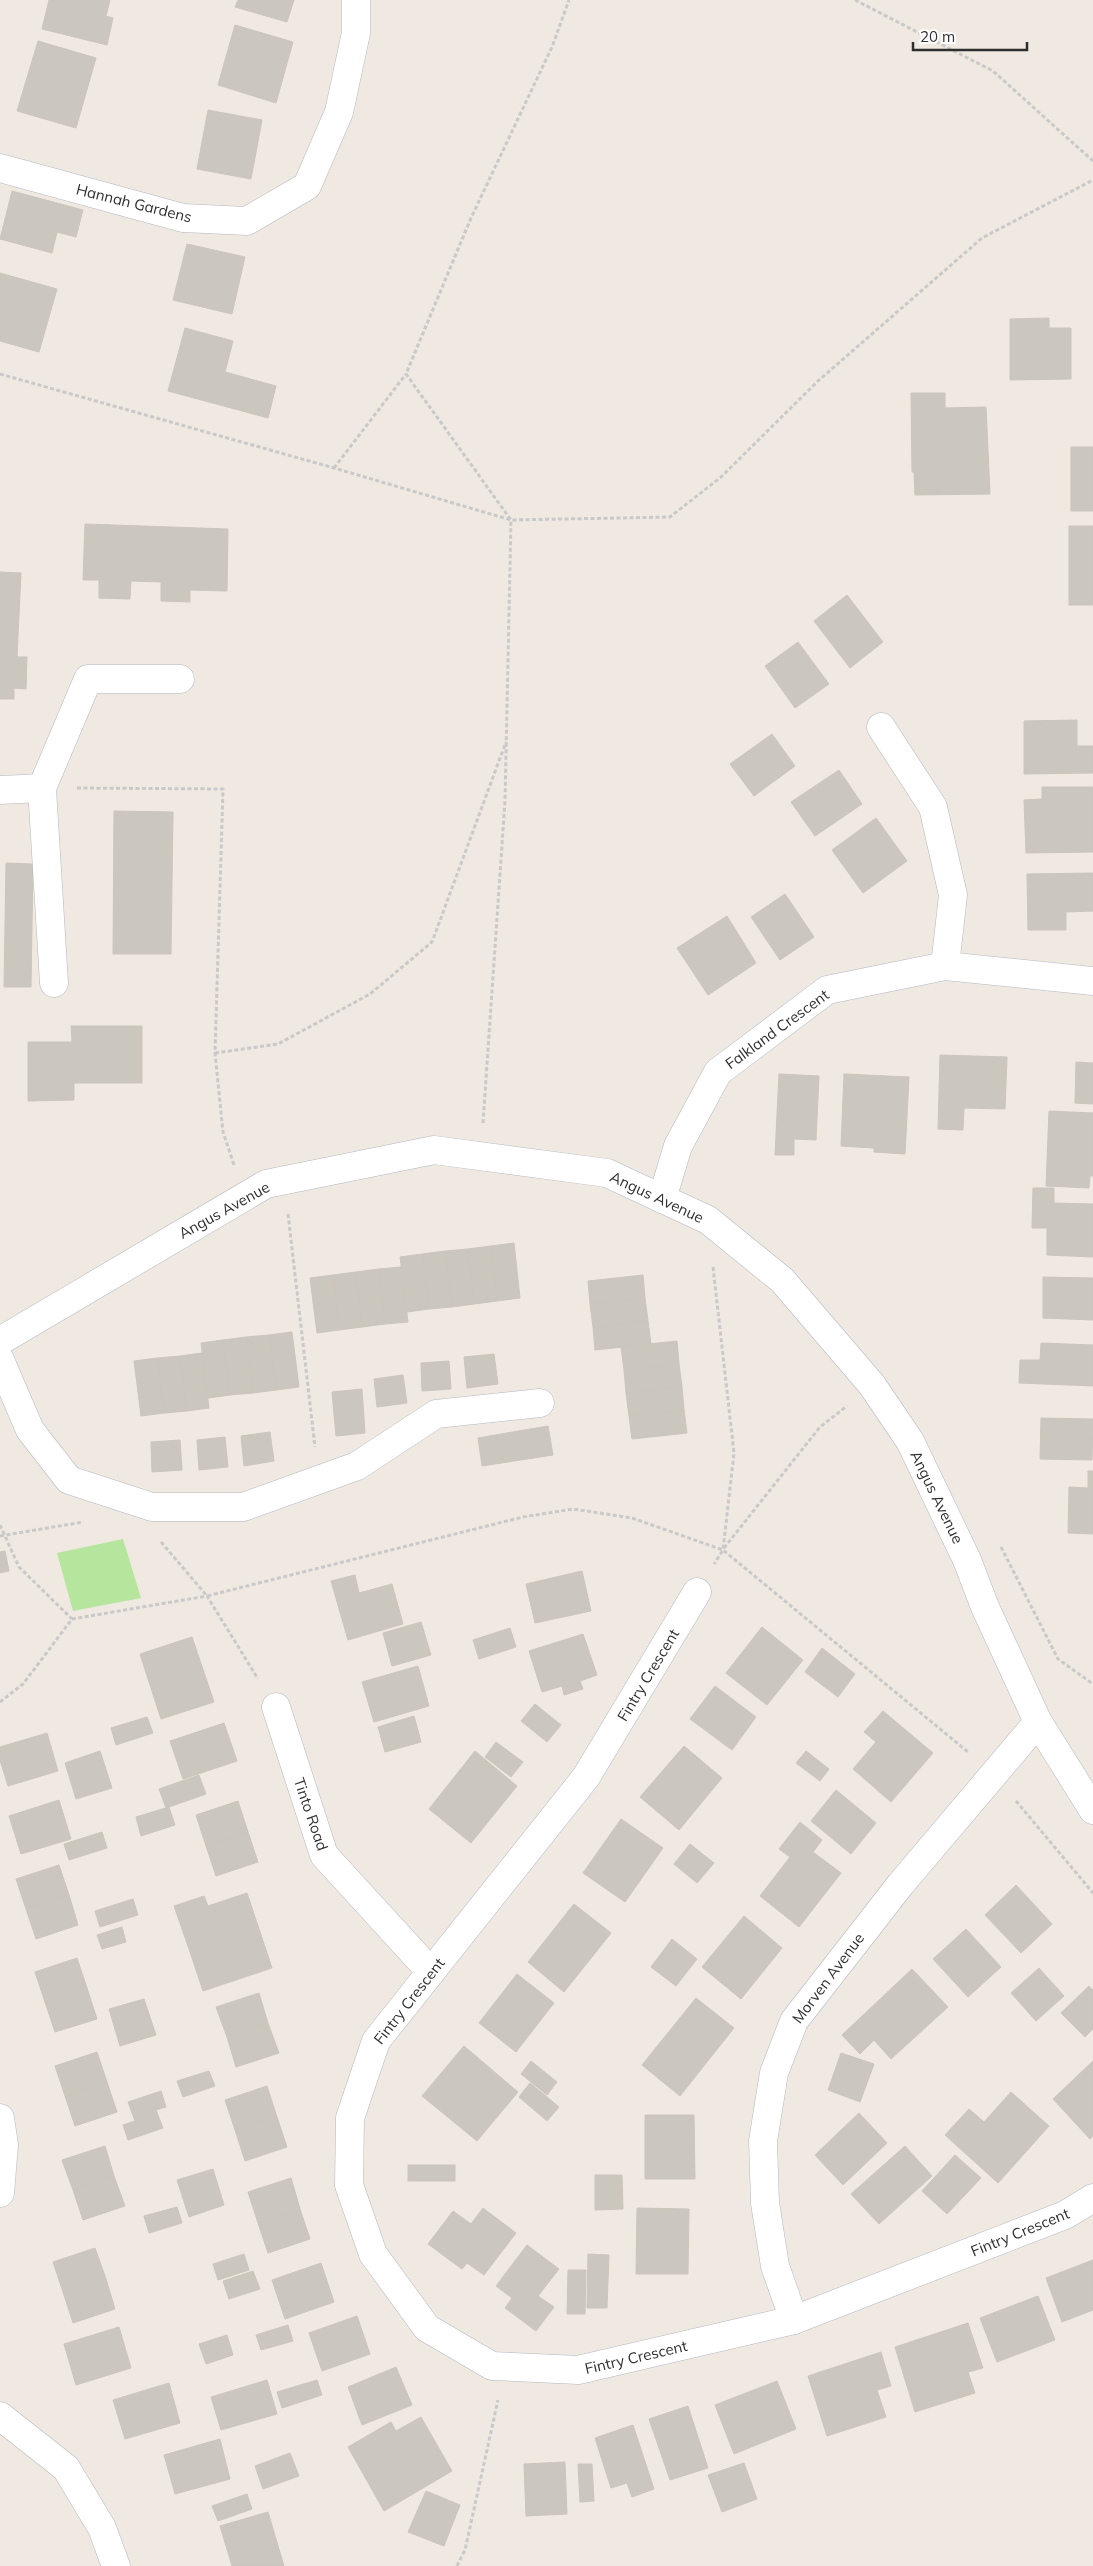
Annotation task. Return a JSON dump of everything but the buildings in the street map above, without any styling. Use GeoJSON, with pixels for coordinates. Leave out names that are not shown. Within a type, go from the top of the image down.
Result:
{"type":"FeatureCollection","features":[{"type":"Feature","properties":{"kind":"street","name":"Hannah Gardens"},"geometry":{"type":"LineString","coordinates":[[0,168],[184,218],[248,221],[307,186],[339,112],[356,34],[356,0]]}},
{"type":"Feature","properties":{"kind":"street"},"geometry":{"type":"LineString","coordinates":[[54,983],[42,788],[88,679],[180,679]]}},
{"type":"Feature","properties":{"kind":"street"},"geometry":{"type":"LineString","coordinates":[[881,727],[933,807],[954,895],[945,966]]}},
{"type":"Feature","properties":{"kind":"street"},"geometry":{"type":"LineString","coordinates":[[0,790],[42,788]]}},
{"type":"Feature","properties":{"kind":"street","name":"Falkland Crescent"},"geometry":{"type":"LineString","coordinates":[[662,1199],[678,1146],[718,1072],[827,990],[945,966],[1093,981]]}},
{"type":"Feature","properties":{"kind":"street","name":"Angus Avenue"},"geometry":{"type":"LineString","coordinates":[[0,1341],[266,1184],[434,1150],[607,1173],[708,1220],[782,1280],[872,1385],[910,1441],[967,1560],[985,1607],[1038,1722],[1093,1810]]}},
{"type":"Feature","properties":{"kind":"street"},"geometry":{"type":"LineString","coordinates":[[0,1360],[30,1430],[69,1480],[152,1507],[243,1507],[356,1466],[436,1414],[540,1403]]}},
{"type":"Feature","properties":{"kind":"street","name":"Fintry Crescent"},"geometry":{"type":"LineString","coordinates":[[697,1592],[586,1777],[376,2041],[350,2118],[349,2185],[373,2254],[428,2328],[492,2366],[578,2370],[794,2320],[1065,2216],[1093,2198]]}},
{"type":"Feature","properties":{"kind":"street","name":"Tinto Road"},"geometry":{"type":"LineString","coordinates":[[276,1708],[324,1855],[431,1972]]}},
{"type":"Feature","properties":{"kind":"street","name":"Morven Avenue"},"geometry":{"type":"LineString","coordinates":[[794,2320],[775,2266],[765,2203],[763,2141],[774,2073],[794,2021],[900,1886],[1038,1722]]}},
{"type":"Feature","properties":{"kind":"street"},"geometry":{"type":"LineString","coordinates":[[0,2118],[4,2145],[0,2193]]}},
{"type":"Feature","properties":{"kind":"street"},"geometry":{"type":"LineString","coordinates":[[0,2416],[66,2468],[102,2528],[116,2566]]}},
{"type":"Feature","properties":{"kind":"path"},"geometry":{"type":"LineString","coordinates":[[334,468],[406,374],[471,218],[552,47],[569,0]]}},
{"type":"Feature","properties":{"kind":"path"},"geometry":{"type":"LineString","coordinates":[[855,0],[993,71],[1093,161]]}},
{"type":"Feature","properties":{"kind":"path"},"geometry":{"type":"LineString","coordinates":[[0,374],[511,520],[670,517],[721,477],[818,381],[982,238],[1093,180]]}},
{"type":"Feature","properties":{"kind":"path"},"geometry":{"type":"LineString","coordinates":[[406,374],[511,520],[505,801],[481,1156]]}},
{"type":"Feature","properties":{"kind":"path"},"geometry":{"type":"LineString","coordinates":[[215,1054],[278,1044],[370,994],[432,942],[507,739]]}},
{"type":"Feature","properties":{"kind":"path"},"geometry":{"type":"LineString","coordinates":[[42,788],[223,789],[215,1054],[223,1132],[244,1197]]}},
{"type":"Feature","properties":{"kind":"path"},"geometry":{"type":"LineString","coordinates":[[284,1180],[318,1480]]}},
{"type":"Feature","properties":{"kind":"path"},"geometry":{"type":"LineString","coordinates":[[708,1220],[734,1453],[723,1550]]}},
{"type":"Feature","properties":{"kind":"path"},"geometry":{"type":"LineString","coordinates":[[697,1592],[723,1550],[820,1427],[872,1385]]}},
{"type":"Feature","properties":{"kind":"path"},"geometry":{"type":"LineString","coordinates":[[124,1497],[207,1596],[276,1708]]}},
{"type":"Feature","properties":{"kind":"path"},"geometry":{"type":"LineString","coordinates":[[0,1702],[22,1684],[72,1619],[207,1596],[523,1517],[573,1509],[632,1518],[723,1550],[994,1774],[1093,1893]]}},
{"type":"Feature","properties":{"kind":"path"},"geometry":{"type":"LineString","coordinates":[[2,1535],[90,1521]]}},
{"type":"Feature","properties":{"kind":"path"},"geometry":{"type":"LineString","coordinates":[[0,1525],[2,1535],[19,1567],[72,1619]]}},
{"type":"Feature","properties":{"kind":"path"},"geometry":{"type":"LineString","coordinates":[[967,1560],[1000,1546],[1058,1659],[1093,1684]]}},
{"type":"Feature","properties":{"kind":"path"},"geometry":{"type":"LineString","coordinates":[[457,2566],[465,2550],[505,2367]]}},
{"type":"Feature","properties":{"kind":"green space"},"geometry":{"type":"Polygon","coordinates":[[[123,1539],[141,1598],[73,1611],[57,1553],[123,1539]]]}}]}
